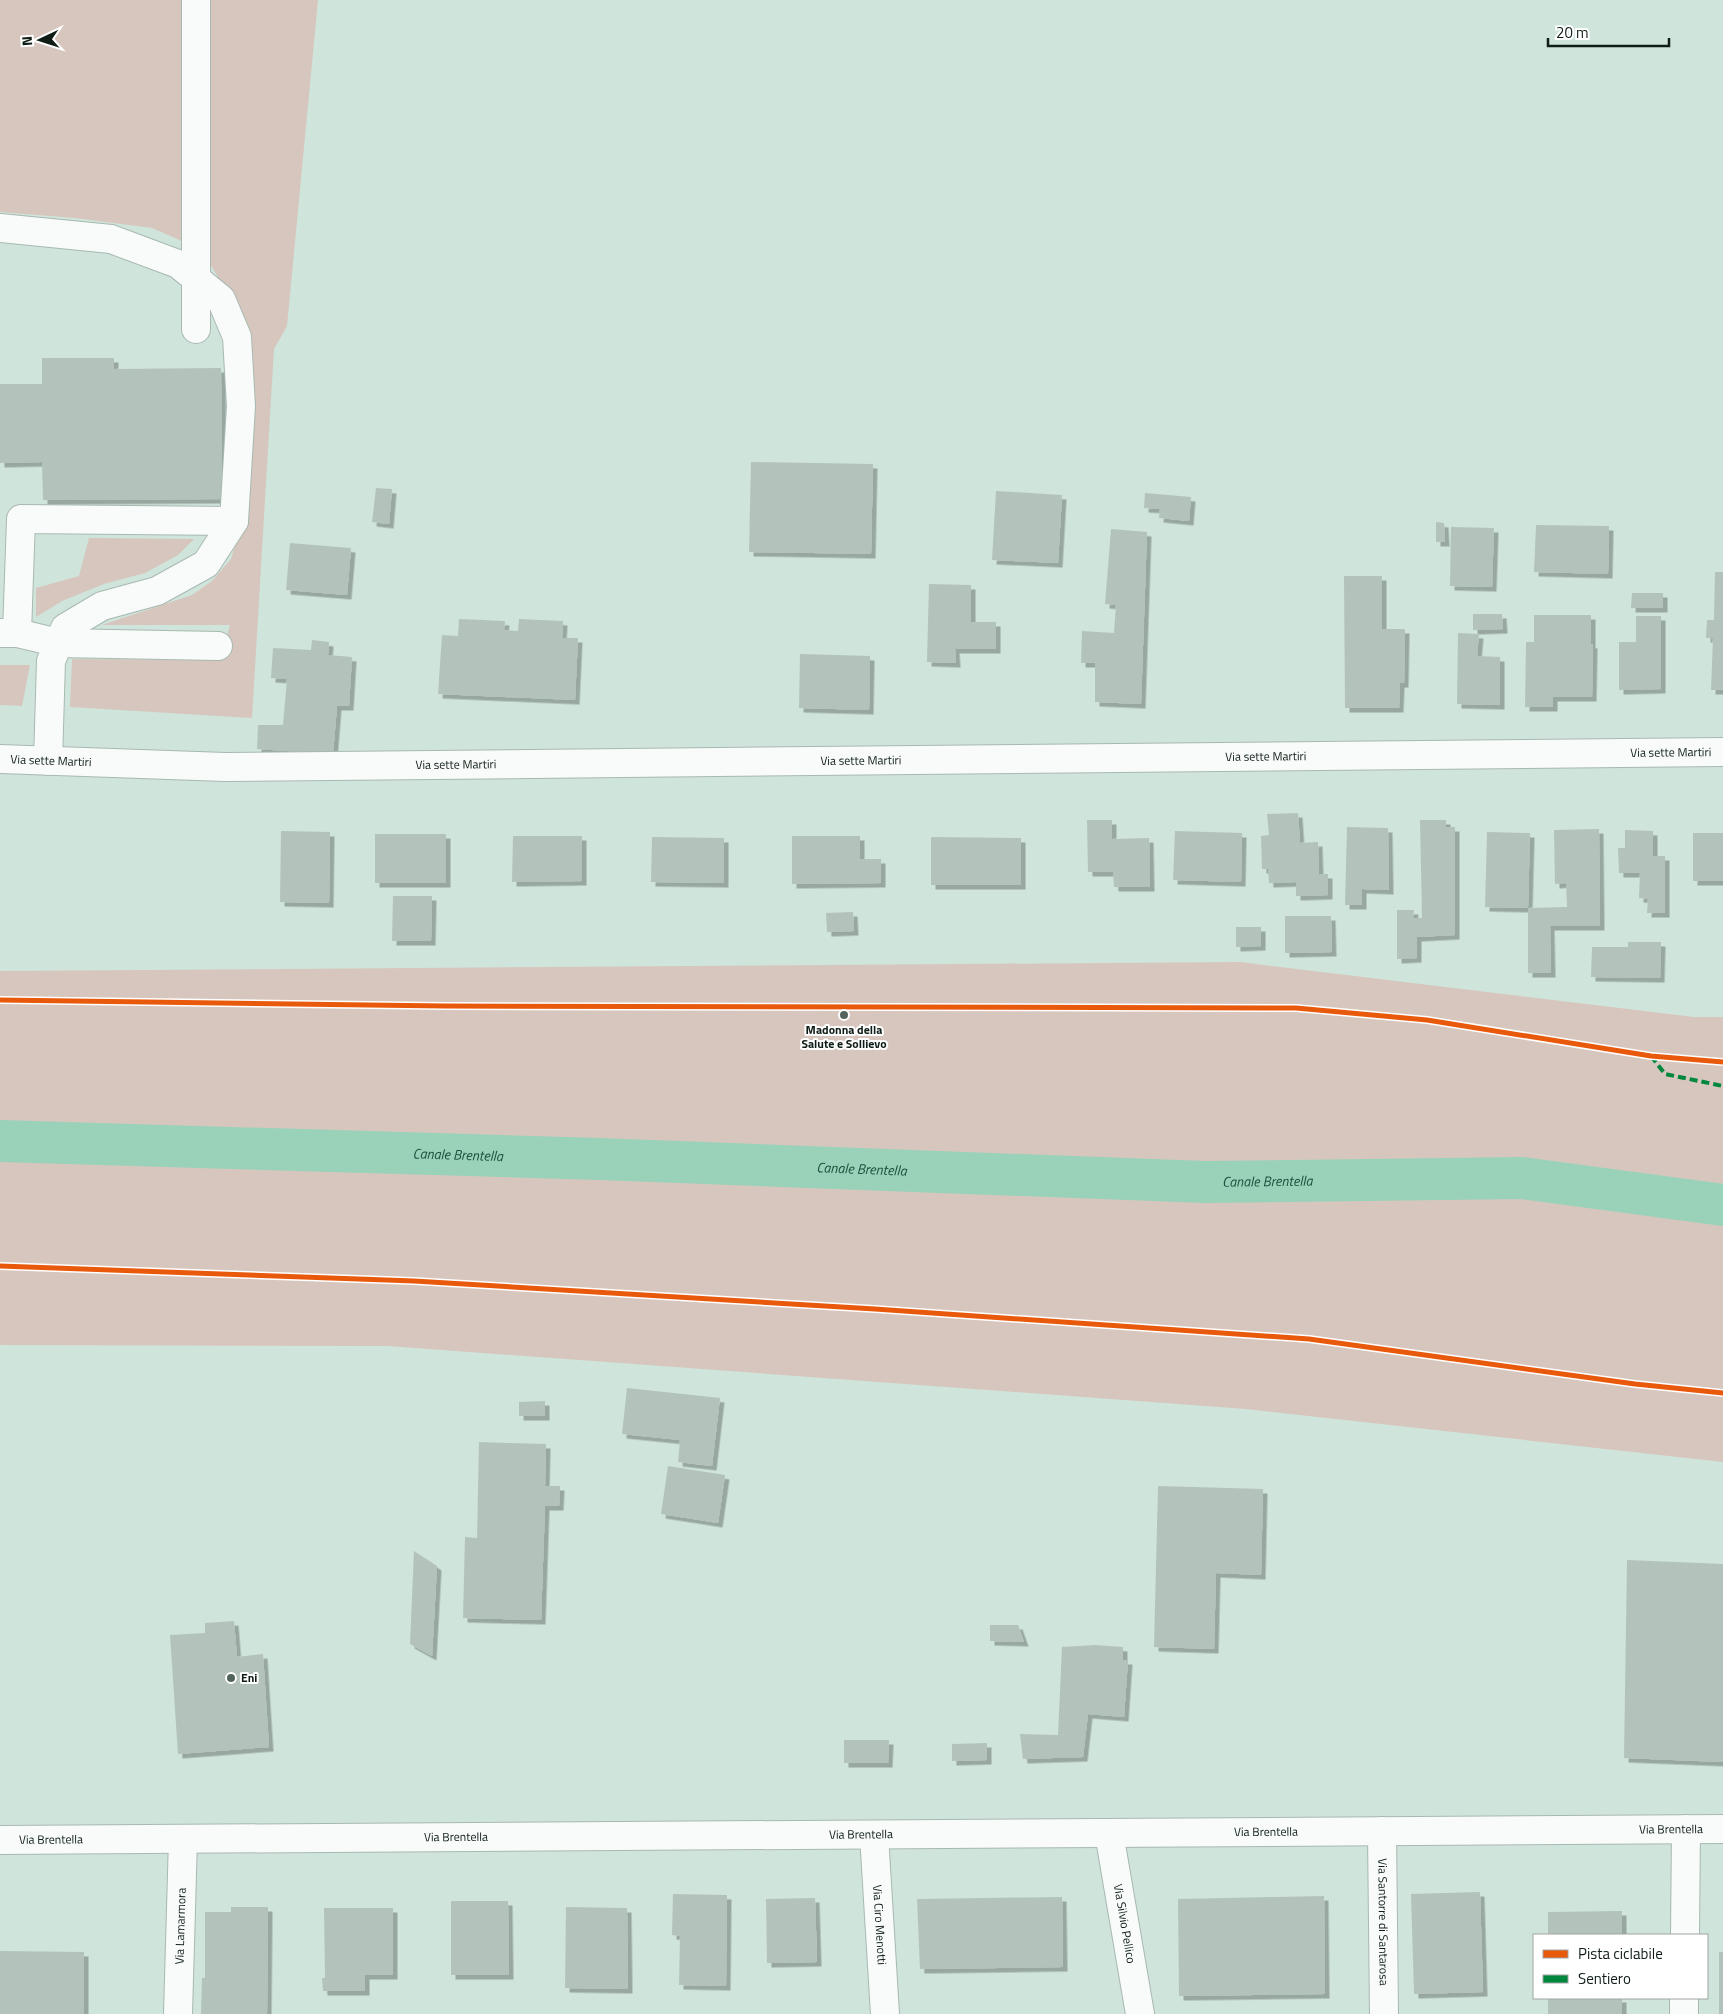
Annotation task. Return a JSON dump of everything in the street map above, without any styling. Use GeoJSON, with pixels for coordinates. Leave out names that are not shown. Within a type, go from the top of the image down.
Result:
{"type":"FeatureCollection","features":[{"type":"Feature","properties":{"kind":"main road"},"geometry":{"type":"LineString","coordinates":[[196,0],[196,329]]}},
{"type":"Feature","properties":{"kind":"main road"},"geometry":{"type":"LineString","coordinates":[[0,228],[111,239],[178,264],[221,299],[237,337],[241,406],[234,521],[206,564],[157,591],[102,606],[66,628],[51,661],[48,761]]}},
{"type":"Feature","properties":{"kind":"main road"},"geometry":{"type":"LineString","coordinates":[[218,646],[59,643],[9,633],[22,520],[234,521]]}},
{"type":"Feature","properties":{"kind":"main road","name":"Via sette Martiri"},"geometry":{"type":"LineString","coordinates":[[0,759],[225,767],[1723,752]]}},
{"type":"Feature","properties":{"kind":"main road"},"geometry":{"type":"LineString","coordinates":[[1685,1934],[1686,1829]]}},
{"type":"Feature","properties":{"kind":"main road","name":"Via Brentella"},"geometry":{"type":"LineString","coordinates":[[0,1840],[1723,1829]]}},
{"type":"Feature","properties":{"kind":"main road","name":"Via Santorre di Santarosa"},"geometry":{"type":"LineString","coordinates":[[1382,1831],[1384,2014]]}},
{"type":"Feature","properties":{"kind":"main road","name":"Via Silvio Pellico"},"geometry":{"type":"LineString","coordinates":[[1109,1833],[1140,2014]]}},
{"type":"Feature","properties":{"kind":"main road","name":"Via Ciro Menotti"},"geometry":{"type":"LineString","coordinates":[[874,1835],[885,2014]]}},
{"type":"Feature","properties":{"kind":"main road","name":"Via Lamarmora"},"geometry":{"type":"LineString","coordinates":[[178,2014],[182,1839]]}},
{"type":"Feature","properties":{"kind":"main road"},"geometry":{"type":"LineString","coordinates":[[1684,1999],[1684,2014]]}},
{"type":"Feature","properties":{"kind":"shaded area"},"geometry":{"type":"Polygon","coordinates":[[[0,0],[186,0],[184,242],[152,228],[75,218],[0,212],[0,0]]]}},
{"type":"Feature","properties":{"kind":"shaded area"},"geometry":{"type":"Polygon","coordinates":[[[207,0],[318,0],[287,326],[274,349],[252,718],[70,707],[72,659],[220,660],[230,625],[102,625],[192,595],[212,581],[231,559],[244,512],[230,296],[208,261],[207,0]]]}},
{"type":"Feature","properties":{"kind":"shaded area"},"geometry":{"type":"Polygon","coordinates":[[[89,538],[194,539],[178,555],[145,573],[104,584],[62,601],[36,617],[36,588],[79,576],[89,538]]]}},
{"type":"Feature","properties":{"kind":"shaded area"},"geometry":{"type":"Polygon","coordinates":[[[0,665],[30,665],[22,706],[0,705],[0,665]]]}},
{"type":"Feature","properties":{"kind":"shaded area"},"geometry":{"type":"Polygon","coordinates":[[[1240,962],[1694,1017],[1723,1017],[1723,1462],[1246,1409],[388,1346],[0,1345],[0,971],[1240,962]]]}},
{"type":"Feature","properties":{"kind":"building"},"geometry":{"type":"Polygon","coordinates":[[[42,358],[114,358],[114,369],[221,368],[222,499],[43,500],[42,462],[0,463],[0,384],[42,384],[42,358]]]}},
{"type":"Feature","properties":{"kind":"building"},"geometry":{"type":"Polygon","coordinates":[[[751,462],[873,464],[871,554],[749,552],[751,462]]]}},
{"type":"Feature","properties":{"kind":"building"},"geometry":{"type":"Polygon","coordinates":[[[376,488],[392,489],[389,524],[372,522],[376,488]]]}},
{"type":"Feature","properties":{"kind":"building"},"geometry":{"type":"Polygon","coordinates":[[[996,491],[1062,495],[1058,563],[992,560],[996,491]]]}},
{"type":"Feature","properties":{"kind":"building"},"geometry":{"type":"Polygon","coordinates":[[[1145,493],[1191,497],[1189,521],[1159,518],[1160,509],[1144,508],[1145,493]]]}},
{"type":"Feature","properties":{"kind":"building"},"geometry":{"type":"Polygon","coordinates":[[[1436,522],[1444,523],[1445,542],[1436,542],[1436,522]]]}},
{"type":"Feature","properties":{"kind":"building"},"geometry":{"type":"Polygon","coordinates":[[[1536,525],[1609,526],[1608,574],[1534,572],[1536,525]]]}},
{"type":"Feature","properties":{"kind":"building"},"geometry":{"type":"Polygon","coordinates":[[[1451,527],[1494,528],[1492,587],[1450,586],[1451,527]]]}},
{"type":"Feature","properties":{"kind":"building"},"geometry":{"type":"Polygon","coordinates":[[[1111,529],[1147,532],[1141,704],[1095,702],[1095,663],[1081,663],[1082,631],[1114,633],[1116,605],[1105,604],[1111,529]]]}},
{"type":"Feature","properties":{"kind":"building"},"geometry":{"type":"Polygon","coordinates":[[[290,543],[351,548],[347,595],[286,590],[290,543]]]}},
{"type":"Feature","properties":{"kind":"building"},"geometry":{"type":"Polygon","coordinates":[[[1715,572],[1723,572],[1723,690],[1711,690],[1713,638],[1706,638],[1707,620],[1714,620],[1715,572]]]}},
{"type":"Feature","properties":{"kind":"building"},"geometry":{"type":"Polygon","coordinates":[[[1344,576],[1382,576],[1382,629],[1405,629],[1404,683],[1400,683],[1399,708],[1345,708],[1344,576]]]}},
{"type":"Feature","properties":{"kind":"building"},"geometry":{"type":"Polygon","coordinates":[[[929,584],[971,585],[971,622],[996,622],[996,649],[955,649],[956,663],[927,662],[929,584]]]}},
{"type":"Feature","properties":{"kind":"building"},"geometry":{"type":"Polygon","coordinates":[[[1632,593],[1663,593],[1663,608],[1631,608],[1632,593]]]}},
{"type":"Feature","properties":{"kind":"building"},"geometry":{"type":"Polygon","coordinates":[[[1473,614],[1502,614],[1503,629],[1473,630],[1473,614]]]}},
{"type":"Feature","properties":{"kind":"building"},"geometry":{"type":"Polygon","coordinates":[[[1534,615],[1591,615],[1591,644],[1593,644],[1592,697],[1553,697],[1553,707],[1525,707],[1526,642],[1534,642],[1534,615]]]}},
{"type":"Feature","properties":{"kind":"building"},"geometry":{"type":"Polygon","coordinates":[[[1636,616],[1661,616],[1661,689],[1619,690],[1619,642],[1636,642],[1636,616]]]}},
{"type":"Feature","properties":{"kind":"building"},"geometry":{"type":"Polygon","coordinates":[[[459,619],[505,621],[504,630],[518,631],[519,619],[563,621],[562,638],[578,638],[575,700],[438,694],[442,635],[458,636],[459,619]]]}},
{"type":"Feature","properties":{"kind":"building"},"geometry":{"type":"Polygon","coordinates":[[[1458,633],[1479,634],[1477,656],[1500,657],[1500,705],[1457,704],[1458,633]]]}},
{"type":"Feature","properties":{"kind":"building"},"geometry":{"type":"Polygon","coordinates":[[[312,640],[329,642],[328,655],[352,657],[349,706],[337,706],[333,754],[257,749],[258,725],[283,725],[287,679],[271,678],[273,648],[311,650],[312,640]]]}},
{"type":"Feature","properties":{"kind":"building"},"geometry":{"type":"Polygon","coordinates":[[[800,654],[870,656],[869,710],[799,708],[800,654]]]}},
{"type":"Feature","properties":{"kind":"building"},"geometry":{"type":"Polygon","coordinates":[[[1298,813],[1300,843],[1318,842],[1319,874],[1328,874],[1328,895],[1296,896],[1296,882],[1269,883],[1268,869],[1262,869],[1261,836],[1269,835],[1267,814],[1298,813]]]}},
{"type":"Feature","properties":{"kind":"building"},"geometry":{"type":"Polygon","coordinates":[[[1087,820],[1112,820],[1112,839],[1149,838],[1150,887],[1114,887],[1113,872],[1088,872],[1087,820]]]}},
{"type":"Feature","properties":{"kind":"building"},"geometry":{"type":"Polygon","coordinates":[[[1420,820],[1446,820],[1446,827],[1455,827],[1455,935],[1417,937],[1417,958],[1397,959],[1397,910],[1414,910],[1413,918],[1422,918],[1420,820]]]}},
{"type":"Feature","properties":{"kind":"building"},"geometry":{"type":"Polygon","coordinates":[[[1347,827],[1388,828],[1389,890],[1362,889],[1362,905],[1345,905],[1347,827]]]}},
{"type":"Feature","properties":{"kind":"building"},"geometry":{"type":"Polygon","coordinates":[[[1599,829],[1600,926],[1550,926],[1551,973],[1528,973],[1528,908],[1567,907],[1566,883],[1555,884],[1554,830],[1599,829]]]}},
{"type":"Feature","properties":{"kind":"building"},"geometry":{"type":"Polygon","coordinates":[[[1625,830],[1653,831],[1653,856],[1665,856],[1665,913],[1647,913],[1648,899],[1639,898],[1640,873],[1619,873],[1618,848],[1625,848],[1625,830]]]}},
{"type":"Feature","properties":{"kind":"building"},"geometry":{"type":"Polygon","coordinates":[[[281,831],[330,832],[329,903],[280,902],[281,831]]]}},
{"type":"Feature","properties":{"kind":"building"},"geometry":{"type":"Polygon","coordinates":[[[1175,831],[1242,833],[1241,882],[1173,880],[1175,831]]]}},
{"type":"Feature","properties":{"kind":"building"},"geometry":{"type":"Polygon","coordinates":[[[1487,832],[1530,833],[1528,908],[1485,907],[1487,832]]]}},
{"type":"Feature","properties":{"kind":"building"},"geometry":{"type":"Polygon","coordinates":[[[1693,833],[1723,833],[1723,881],[1693,881],[1693,833]]]}},
{"type":"Feature","properties":{"kind":"building"},"geometry":{"type":"Polygon","coordinates":[[[375,834],[446,834],[446,883],[375,883],[375,834]]]}},
{"type":"Feature","properties":{"kind":"building"},"geometry":{"type":"Polygon","coordinates":[[[513,836],[582,836],[582,881],[512,882],[513,836]]]}},
{"type":"Feature","properties":{"kind":"building"},"geometry":{"type":"Polygon","coordinates":[[[792,836],[860,836],[860,859],[881,859],[881,883],[792,884],[792,836]]]}},
{"type":"Feature","properties":{"kind":"building"},"geometry":{"type":"Polygon","coordinates":[[[652,837],[724,838],[724,883],[651,882],[652,837]]]}},
{"type":"Feature","properties":{"kind":"building"},"geometry":{"type":"Polygon","coordinates":[[[931,837],[1021,838],[1021,885],[931,885],[931,837]]]}},
{"type":"Feature","properties":{"kind":"building"},"geometry":{"type":"Polygon","coordinates":[[[393,896],[432,896],[431,941],[392,941],[393,896]]]}},
{"type":"Feature","properties":{"kind":"building"},"geometry":{"type":"Polygon","coordinates":[[[853,912],[854,931],[827,932],[826,913],[853,912]]]}},
{"type":"Feature","properties":{"kind":"building"},"geometry":{"type":"Polygon","coordinates":[[[1285,916],[1331,916],[1332,952],[1285,953],[1285,916]]]}},
{"type":"Feature","properties":{"kind":"building"},"geometry":{"type":"Polygon","coordinates":[[[1236,927],[1261,927],[1261,946],[1236,947],[1236,927]]]}},
{"type":"Feature","properties":{"kind":"building"},"geometry":{"type":"Polygon","coordinates":[[[1628,942],[1661,942],[1660,978],[1591,977],[1592,947],[1628,947],[1628,942]]]}},
{"type":"Feature","properties":{"kind":"building"},"geometry":{"type":"Polygon","coordinates":[[[627,1388],[720,1398],[712,1466],[678,1462],[680,1440],[622,1434],[627,1388]]]}},
{"type":"Feature","properties":{"kind":"building"},"geometry":{"type":"Polygon","coordinates":[[[545,1401],[545,1416],[519,1416],[519,1402],[545,1401]]]}},
{"type":"Feature","properties":{"kind":"building"},"geometry":{"type":"Polygon","coordinates":[[[479,1442],[546,1444],[545,1486],[560,1486],[559,1506],[545,1506],[541,1620],[463,1618],[465,1537],[477,1538],[479,1442]]]}},
{"type":"Feature","properties":{"kind":"building"},"geometry":{"type":"Polygon","coordinates":[[[668,1466],[725,1475],[718,1523],[661,1514],[668,1466]]]}},
{"type":"Feature","properties":{"kind":"building"},"geometry":{"type":"Polygon","coordinates":[[[1158,1486],[1263,1489],[1261,1575],[1216,1573],[1214,1649],[1154,1647],[1158,1486]]]}},
{"type":"Feature","properties":{"kind":"building"},"geometry":{"type":"Polygon","coordinates":[[[414,1551],[437,1566],[432,1656],[410,1644],[414,1551]]]}},
{"type":"Feature","properties":{"kind":"building"},"geometry":{"type":"Polygon","coordinates":[[[1627,1560],[1723,1564],[1723,1762],[1624,1758],[1627,1560]]]}},
{"type":"Feature","properties":{"kind":"building"},"geometry":{"type":"Polygon","coordinates":[[[234,1621],[237,1657],[263,1654],[269,1747],[178,1754],[170,1635],[205,1633],[205,1623],[234,1621]]]}},
{"type":"Feature","properties":{"kind":"building"},"geometry":{"type":"Polygon","coordinates":[[[990,1625],[1018,1625],[1024,1642],[990,1641],[990,1625]]]}},
{"type":"Feature","properties":{"kind":"building"},"geometry":{"type":"Polygon","coordinates":[[[1095,1645],[1123,1647],[1123,1660],[1128,1660],[1124,1717],[1088,1714],[1083,1757],[1023,1759],[1020,1734],[1058,1735],[1062,1647],[1095,1645]]]}},
{"type":"Feature","properties":{"kind":"building"},"geometry":{"type":"Polygon","coordinates":[[[844,1740],[889,1740],[888,1763],[844,1763],[844,1740]]]}},
{"type":"Feature","properties":{"kind":"building"},"geometry":{"type":"Polygon","coordinates":[[[987,1743],[987,1760],[952,1761],[952,1744],[987,1743]]]}},
{"type":"Feature","properties":{"kind":"building"},"geometry":{"type":"Polygon","coordinates":[[[1480,1892],[1483,1992],[1414,1994],[1411,1894],[1480,1892]]]}},
{"type":"Feature","properties":{"kind":"building"},"geometry":{"type":"Polygon","coordinates":[[[673,1894],[727,1895],[726,1986],[679,1985],[680,1936],[672,1935],[673,1894]]]}},
{"type":"Feature","properties":{"kind":"building"},"geometry":{"type":"Polygon","coordinates":[[[1324,1896],[1325,1994],[1179,1996],[1178,1899],[1324,1896]]]}},
{"type":"Feature","properties":{"kind":"building"},"geometry":{"type":"Polygon","coordinates":[[[1062,1897],[1063,1967],[920,1969],[917,1899],[1062,1897]]]}},
{"type":"Feature","properties":{"kind":"building"},"geometry":{"type":"Polygon","coordinates":[[[815,1898],[817,1962],[767,1963],[766,1899],[815,1898]]]}},
{"type":"Feature","properties":{"kind":"building"},"geometry":{"type":"Polygon","coordinates":[[[451,1901],[508,1901],[509,1975],[451,1975],[451,1901]]]}},
{"type":"Feature","properties":{"kind":"building"},"geometry":{"type":"Polygon","coordinates":[[[231,1907],[268,1907],[267,2014],[201,2014],[202,1978],[205,1978],[205,1912],[231,1912],[231,1907]]]}},
{"type":"Feature","properties":{"kind":"building"},"geometry":{"type":"Polygon","coordinates":[[[566,1907],[627,1908],[628,1989],[565,1988],[566,1907]]]}},
{"type":"Feature","properties":{"kind":"building"},"geometry":{"type":"Polygon","coordinates":[[[324,1908],[393,1908],[393,1975],[365,1975],[365,1991],[323,1991],[322,1978],[325,1978],[324,1908]]]}},
{"type":"Feature","properties":{"kind":"building"},"geometry":{"type":"Polygon","coordinates":[[[1622,1911],[1622,1934],[1548,1934],[1548,1912],[1622,1911]]]}},
{"type":"Feature","properties":{"kind":"building"},"geometry":{"type":"Polygon","coordinates":[[[0,1951],[84,1952],[84,2014],[0,2014],[0,1951]]]}},
{"type":"Feature","properties":{"kind":"building"},"geometry":{"type":"Polygon","coordinates":[[[1719,1952],[1723,1952],[1723,2014],[1719,2014],[1719,1952]]]}},
{"type":"Feature","properties":{"kind":"building"},"geometry":{"type":"Polygon","coordinates":[[[1548,1999],[1622,1999],[1622,2014],[1548,2014],[1548,1999]]]}},
{"type":"Feature","properties":{"kind":"waterway","name":"Canale Brentella"},"geometry":{"type":"LineString","coordinates":[[0,1141],[599,1159],[1205,1182],[1522,1178],[1723,1205]]}},
{"type":"Feature","properties":{"kind":"marked path"},"geometry":{"type":"LineString","coordinates":[[1651,1056],[1665,1074],[1723,1086]]}},
{"type":"Feature","properties":{"kind":"cycle path"},"geometry":{"type":"LineString","coordinates":[[0,1000],[445,1006],[1296,1008],[1427,1020],[1651,1056],[1723,1062]]}},
{"type":"Feature","properties":{"kind":"cycle path"},"geometry":{"type":"LineString","coordinates":[[0,1266],[414,1281],[875,1309],[1309,1339],[1635,1384],[1723,1393]]}},
{"type":"Feature","properties":{"kind":"place","name":"Madonna della Salute e Sollievo"},"geometry":{"type":"Point","coordinates":[844,1015]}},
{"type":"Feature","properties":{"kind":"place","name":"Eni"},"geometry":{"type":"Point","coordinates":[231,1678]}}]}
